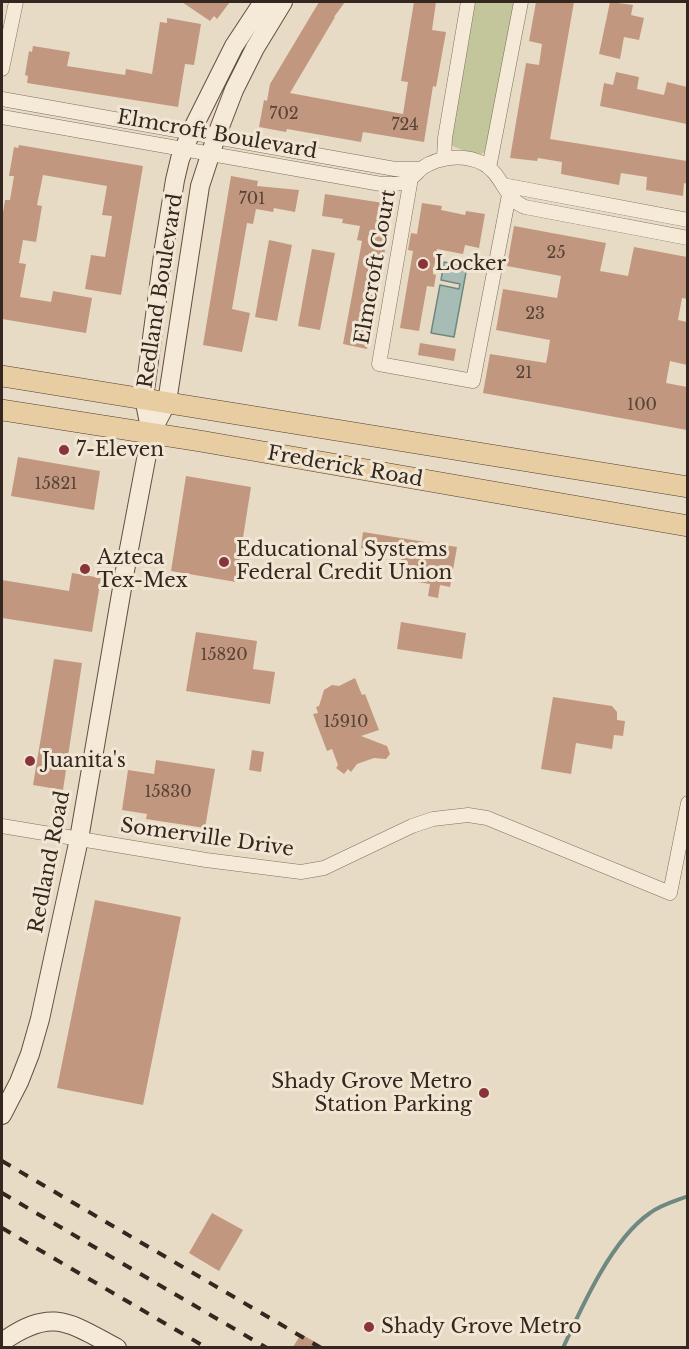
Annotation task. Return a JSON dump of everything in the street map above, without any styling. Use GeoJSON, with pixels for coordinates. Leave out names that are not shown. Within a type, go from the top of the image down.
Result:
{"type":"FeatureCollection","features":[{"type":"Feature","properties":{"kind":"main road","name":"Redland Boulevard"},"geometry":{"type":"LineString","coordinates":[[151,433],[144,398],[175,180],[190,132],[234,46],[263,2]]}},
{"type":"Feature","properties":{"kind":"main road","name":"Redland Boulevard"},"geometry":{"type":"LineString","coordinates":[[151,433],[166,402],[200,186],[234,90],[255,48],[283,2]]}},
{"type":"Feature","properties":{"kind":"main road","name":"Frederick Road"},"geometry":{"type":"LineString","coordinates":[[2,376],[687,487]]}},
{"type":"Feature","properties":{"kind":"main road","name":"Frederick Road"},"geometry":{"type":"LineString","coordinates":[[2,410],[151,433],[687,526]]}},
{"type":"Feature","properties":{"kind":"main road","name":"Redland Road"},"geometry":{"type":"LineString","coordinates":[[2,1115],[19,1082],[40,1019],[79,839],[151,433]]}},
{"type":"Feature","properties":{"kind":"main road"},"geometry":{"type":"LineString","coordinates":[[2,1342],[20,1329],[44,1320],[72,1324],[117,1347]]}},
{"type":"Feature","properties":{"kind":"street"},"geometry":{"type":"LineString","coordinates":[[2,69],[16,2]]}},
{"type":"Feature","properties":{"kind":"street"},"geometry":{"type":"LineString","coordinates":[[468,2],[445,138],[444,158],[468,159],[483,164],[497,175],[515,203],[525,207],[687,238]]}},
{"type":"Feature","properties":{"kind":"street"},"geometry":{"type":"LineString","coordinates":[[489,168],[521,2]]}},
{"type":"Feature","properties":{"kind":"street","name":"Elmcroft Boulevard"},"geometry":{"type":"LineString","coordinates":[[2,99],[190,132],[213,145]]}},
{"type":"Feature","properties":{"kind":"street","name":"Elmcroft Boulevard"},"geometry":{"type":"LineString","coordinates":[[2,117],[183,150],[213,145],[395,169],[416,174],[444,158]]}},
{"type":"Feature","properties":{"kind":"street","name":"Elmcroft Court"},"geometry":{"type":"LineString","coordinates":[[416,174],[379,364],[473,381],[506,190]]}},
{"type":"Feature","properties":{"kind":"street"},"geometry":{"type":"LineString","coordinates":[[506,190],[687,220]]}},
{"type":"Feature","properties":{"kind":"street","name":"Somerville Drive"},"geometry":{"type":"LineString","coordinates":[[2,826],[209,860],[301,872],[324,868],[412,826],[433,819],[468,816],[487,818],[670,893],[687,803]]}},
{"type":"Feature","properties":{"kind":"green space"},"geometry":{"type":"Polygon","coordinates":[[[474,2],[516,2],[487,151],[481,154],[450,144],[474,2]]]}},
{"type":"Feature","properties":{"kind":"water"},"geometry":{"type":"Polygon","coordinates":[[[444,262],[467,267],[454,337],[431,333],[440,285],[459,289],[460,284],[441,280],[444,262]]]}},
{"type":"Feature","properties":{"kind":"building"},"geometry":{"type":"Polygon","coordinates":[[[182,2],[230,2],[217,19],[214,16],[210,21],[182,2]]]}},
{"type":"Feature","properties":{"kind":"building"},"geometry":{"type":"Polygon","coordinates":[[[319,2],[345,2],[290,93],[403,114],[408,82],[401,81],[414,2],[436,2],[432,30],[446,32],[436,87],[433,86],[424,142],[363,132],[361,142],[287,129],[286,132],[259,127],[264,100],[267,101],[270,84],[319,2]]]}},
{"type":"Feature","properties":{"kind":"building"},"geometry":{"type":"Polygon","coordinates":[[[536,2],[574,2],[550,139],[687,161],[687,184],[684,183],[683,196],[646,190],[647,177],[621,173],[619,185],[561,174],[562,162],[538,158],[537,161],[510,158],[526,63],[539,65],[542,44],[529,41],[536,2]]]}},
{"type":"Feature","properties":{"kind":"building"},"geometry":{"type":"Polygon","coordinates":[[[610,2],[633,5],[631,15],[644,18],[639,40],[624,37],[620,59],[599,54],[610,2]]]}},
{"type":"Feature","properties":{"kind":"building"},"geometry":{"type":"Polygon","coordinates":[[[167,18],[201,24],[194,65],[185,64],[178,107],[27,83],[28,76],[25,75],[29,51],[32,52],[33,46],[70,52],[67,66],[125,75],[126,69],[152,74],[160,22],[167,23],[167,18]]]}},
{"type":"Feature","properties":{"kind":"building"},"geometry":{"type":"Polygon","coordinates":[[[616,72],[639,77],[637,89],[664,95],[667,82],[687,87],[687,124],[600,106],[604,83],[613,85],[616,72]]]}},
{"type":"Feature","properties":{"kind":"building"},"geometry":{"type":"Polygon","coordinates":[[[19,145],[143,166],[121,295],[85,289],[91,255],[105,257],[112,216],[102,215],[107,186],[43,175],[37,205],[42,206],[36,242],[23,240],[19,263],[26,264],[20,297],[51,302],[53,291],[92,298],[86,333],[2,319],[2,219],[5,200],[10,200],[14,176],[9,176],[14,147],[18,148],[19,145]]]}},
{"type":"Feature","properties":{"kind":"building"},"geometry":{"type":"Polygon","coordinates":[[[231,176],[258,181],[257,186],[299,190],[295,212],[274,208],[273,212],[256,209],[253,224],[247,223],[232,309],[250,313],[242,352],[203,345],[231,176]]]}},
{"type":"Feature","properties":{"kind":"building"},"geometry":{"type":"Polygon","coordinates":[[[325,194],[390,204],[382,249],[385,250],[367,349],[343,344],[362,241],[357,240],[360,226],[342,223],[343,219],[322,216],[325,194]]]}},
{"type":"Feature","properties":{"kind":"building","name":"Locker"},"geometry":{"type":"Polygon","coordinates":[[[422,203],[442,206],[441,210],[465,215],[466,211],[485,214],[479,248],[465,245],[463,254],[437,249],[433,274],[436,275],[434,287],[427,286],[419,331],[400,328],[413,251],[408,250],[411,233],[417,234],[422,203]]]}},
{"type":"Feature","properties":{"kind":"building"},"geometry":{"type":"Polygon","coordinates":[[[514,226],[606,243],[600,271],[628,276],[634,247],[687,257],[687,299],[682,298],[678,320],[687,322],[687,365],[670,361],[666,383],[687,387],[687,430],[483,393],[490,354],[546,363],[548,353],[550,340],[496,330],[503,289],[557,298],[561,276],[507,266],[514,226]]]}},
{"type":"Feature","properties":{"kind":"building"},"geometry":{"type":"Polygon","coordinates":[[[269,240],[292,245],[277,321],[255,317],[269,240]]]}},
{"type":"Feature","properties":{"kind":"building"},"geometry":{"type":"Polygon","coordinates":[[[312,249],[335,253],[320,330],[298,326],[312,249]]]}},
{"type":"Feature","properties":{"kind":"building"},"geometry":{"type":"Polygon","coordinates":[[[420,343],[456,349],[454,361],[418,355],[420,343]]]}},
{"type":"Feature","properties":{"kind":"building"},"geometry":{"type":"Polygon","coordinates":[[[18,457],[100,471],[94,510],[11,496],[18,457]]]}},
{"type":"Feature","properties":{"kind":"building"},"geometry":{"type":"Polygon","coordinates":[[[186,476],[251,487],[236,582],[171,571],[186,476]]]}},
{"type":"Feature","properties":{"kind":"building"},"geometry":{"type":"Polygon","coordinates":[[[363,532],[457,547],[450,587],[440,585],[438,598],[428,596],[430,584],[398,579],[402,555],[361,548],[363,532]]]}},
{"type":"Feature","properties":{"kind":"building"},"geometry":{"type":"Polygon","coordinates":[[[72,573],[101,578],[92,632],[2,618],[2,580],[69,591],[72,573]]]}},
{"type":"Feature","properties":{"kind":"building"},"geometry":{"type":"Polygon","coordinates":[[[401,622],[466,633],[462,659],[397,649],[401,622]]]}},
{"type":"Feature","properties":{"kind":"building"},"geometry":{"type":"Polygon","coordinates":[[[196,632],[257,641],[253,669],[275,672],[270,704],[186,691],[196,632]]]}},
{"type":"Feature","properties":{"kind":"building"},"geometry":{"type":"Polygon","coordinates":[[[54,659],[82,663],[63,790],[33,785],[54,659]]]}},
{"type":"Feature","properties":{"kind":"building"},"geometry":{"type":"Polygon","coordinates":[[[355,678],[362,695],[365,694],[379,730],[361,736],[387,746],[390,754],[386,759],[374,758],[357,764],[351,772],[348,769],[344,774],[336,768],[338,765],[332,749],[327,751],[313,714],[318,713],[316,707],[319,706],[324,690],[355,678]]]}},
{"type":"Feature","properties":{"kind":"building"},"geometry":{"type":"Polygon","coordinates":[[[553,697],[612,706],[617,712],[617,720],[625,721],[623,736],[614,735],[612,749],[576,743],[571,774],[541,769],[553,697]]]}},
{"type":"Feature","properties":{"kind":"building"},"geometry":{"type":"Polygon","coordinates":[[[252,750],[264,752],[261,772],[249,770],[252,750]]]}},
{"type":"Feature","properties":{"kind":"building"},"geometry":{"type":"Polygon","coordinates":[[[156,760],[215,769],[205,828],[146,819],[147,814],[122,810],[128,770],[154,774],[156,760]]]}},
{"type":"Feature","properties":{"kind":"building"},"geometry":{"type":"Polygon","coordinates":[[[95,900],[181,917],[143,1105],[57,1088],[95,900]]]}},
{"type":"Feature","properties":{"kind":"building"},"geometry":{"type":"Polygon","coordinates":[[[212,1213],[243,1230],[219,1271],[189,1253],[212,1213]]]}},
{"type":"Feature","properties":{"kind":"building"},"geometry":{"type":"Polygon","coordinates":[[[301,1334],[324,1347],[293,1347],[301,1334]]]}},
{"type":"Feature","properties":{"kind":"waterway"},"geometry":{"type":"LineString","coordinates":[[563,1348],[599,1274],[623,1239],[654,1210],[688,1196]]}},
{"type":"Feature","properties":{"kind":"railway"},"geometry":{"type":"LineString","coordinates":[[2,1161],[321,1348]]}},
{"type":"Feature","properties":{"kind":"railway"},"geometry":{"type":"LineString","coordinates":[[2,1193],[267,1348]]}},
{"type":"Feature","properties":{"kind":"railway"},"geometry":{"type":"LineString","coordinates":[[2,1228],[207,1348]]}},
{"type":"Feature","properties":{"kind":"place","name":"Locker"},"geometry":{"type":"Point","coordinates":[423,264]}},
{"type":"Feature","properties":{"kind":"place","name":"7-Eleven"},"geometry":{"type":"Point","coordinates":[64,450]}},
{"type":"Feature","properties":{"kind":"place","name":"Educational Systems Federal Credit Union"},"geometry":{"type":"Point","coordinates":[224,562]}},
{"type":"Feature","properties":{"kind":"place","name":"Azteca Tex-Mex"},"geometry":{"type":"Point","coordinates":[85,569]}},
{"type":"Feature","properties":{"kind":"place","name":"Juanita's"},"geometry":{"type":"Point","coordinates":[30,761]}},
{"type":"Feature","properties":{"kind":"place","name":"Shady Grove Metro Station Parking"},"geometry":{"type":"Point","coordinates":[484,1093]}},
{"type":"Feature","properties":{"kind":"place","name":"Shady Grove Metro"},"geometry":{"type":"Point","coordinates":[369,1327]}}]}
